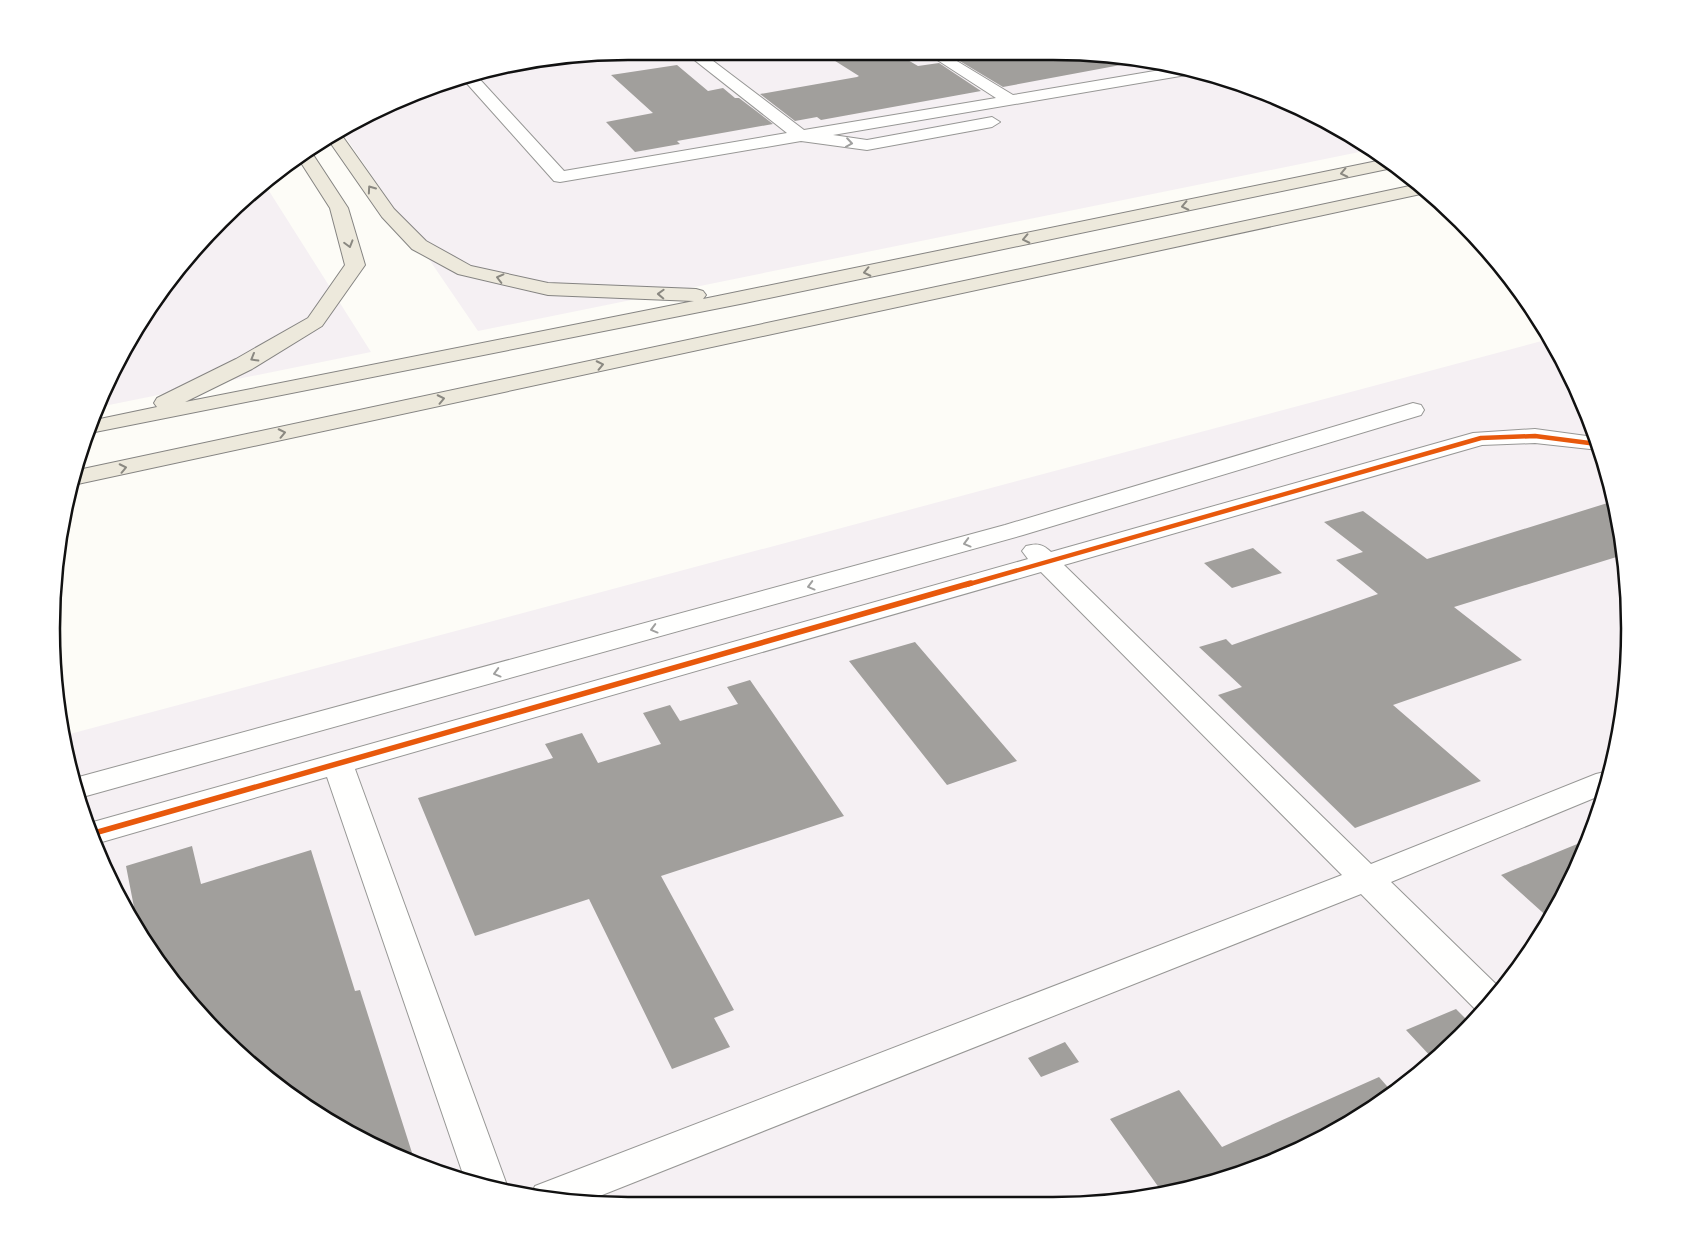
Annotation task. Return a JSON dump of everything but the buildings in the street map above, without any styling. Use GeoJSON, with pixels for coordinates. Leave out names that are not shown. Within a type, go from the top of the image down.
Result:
{"type":"FeatureCollection","features":[{"type":"Feature","properties":{"kind":"main road"},"geometry":{"type":"LineString","coordinates":[[337,140],[388,213],[419,245],[465,270],[548,289],[745,297]]}},
{"type":"Feature","properties":{"kind":"main road"},"geometry":{"type":"LineString","coordinates":[[134,418],[244,364],[315,322],[355,265],[339,208],[308,160]]}},
{"type":"Feature","properties":{"kind":"main road"},"geometry":{"type":"LineString","coordinates":[[97,426],[745,297],[1382,165]]}},
{"type":"Feature","properties":{"kind":"main road"},"geometry":{"type":"LineString","coordinates":[[80,477],[1414,190]]}},
{"type":"Feature","properties":{"kind":"street"},"geometry":{"type":"LineString","coordinates":[[702,60],[801,136],[868,145],[1004,120]]}},
{"type":"Feature","properties":{"kind":"street"},"geometry":{"type":"LineString","coordinates":[[945,60],[1010,100]]}},
{"type":"Feature","properties":{"kind":"street"},"geometry":{"type":"LineString","coordinates":[[474,81],[560,177],[1171,73]]}},
{"type":"Feature","properties":{"kind":"street"},"geometry":{"type":"LineString","coordinates":[[1191,87],[1198,79]]}},
{"type":"Feature","properties":{"kind":"street"},"geometry":{"type":"LineString","coordinates":[[82,787],[1014,530],[1413,410]]}},
{"type":"Feature","properties":{"kind":"street"},"geometry":{"type":"LineString","coordinates":[[98,832],[1481,438],[1535,436],[1590,443]]}},
{"type":"Feature","properties":{"kind":"street"},"geometry":{"type":"LineString","coordinates":[[1014,530],[1485,997]]}},
{"type":"Feature","properties":{"kind":"street"},"geometry":{"type":"LineString","coordinates":[[338,764],[485,1179]]}},
{"type":"Feature","properties":{"kind":"street"},"geometry":{"type":"LineString","coordinates":[[562,1193],[1366,879],[1599,784]]}},
{"type":"Feature","properties":{"kind":"shaded area"},"geometry":{"type":"Polygon","coordinates":[[[628,60],[1090,61],[1163,71],[1200,79],[1235,90],[1270,103],[1304,119],[1337,136],[1361,152],[478,331],[345,136],[411,103],[481,79],[518,71],[591,61],[628,60]]]}},
{"type":"Feature","properties":{"kind":"shaded area"},"geometry":{"type":"Polygon","coordinates":[[[268,189],[371,352],[106,406],[136,344],[177,282],[227,227],[268,189]]]}},
{"type":"Feature","properties":{"kind":"shaded area"},"geometry":{"type":"Polygon","coordinates":[[[1543,341],[1578,411],[1602,481],[1616,554],[1620,591],[1620,666],[1616,703],[1602,776],[1591,811],[1578,846],[1545,913],[1504,975],[1480,1003],[1427,1056],[1399,1080],[1337,1121],[1304,1138],[1270,1154],[1200,1178],[1127,1192],[1090,1196],[591,1196],[554,1192],[481,1178],[411,1154],[344,1121],[291,1086],[227,1030],[177,975],[136,913],[103,846],[79,776],[70,734],[1543,341]]]}},
{"type":"Feature","properties":{"kind":"cycle path"},"geometry":{"type":"LineString","coordinates":[[98,832],[1481,438],[1535,436],[1590,443]]}}]}
